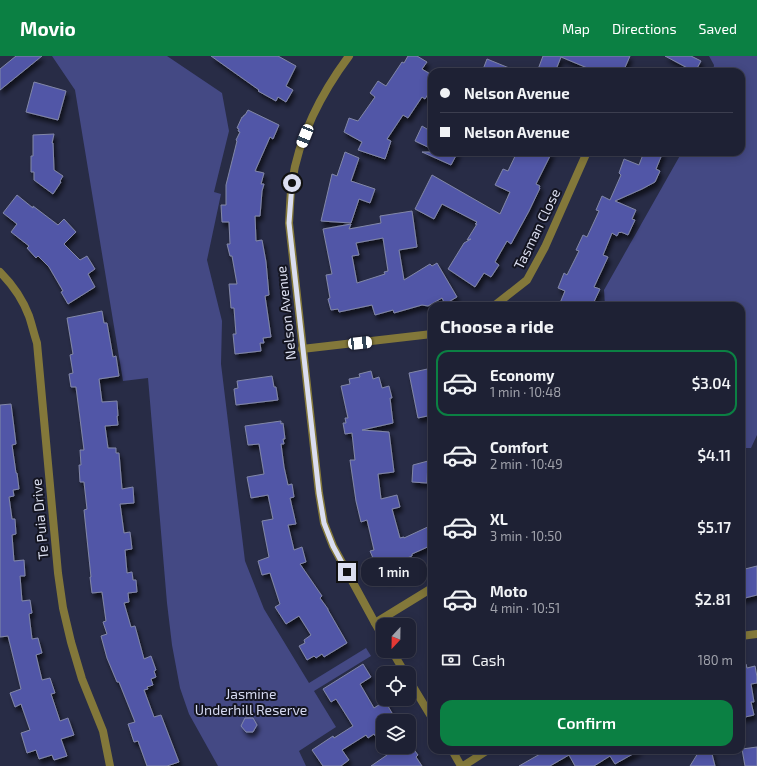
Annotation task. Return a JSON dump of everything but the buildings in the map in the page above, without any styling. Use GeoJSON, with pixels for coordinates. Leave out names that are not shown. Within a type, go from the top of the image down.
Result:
{"type":"FeatureCollection","features":[{"type":"Feature","properties":{"kind":"street","name":"Nelson Avenue"},"geometry":{"type":"LineString","coordinates":[[349,56],[338,70],[314,111],[300,148],[292,183],[289,223],[302,349],[324,523],[333,546],[375,623]]}},
{"type":"Feature","properties":{"kind":"street","name":"Tasman Close"},"geometry":{"type":"LineString","coordinates":[[499,302],[526,280],[545,247],[585,156]]}},
{"type":"Feature","properties":{"kind":"street","name":"Te Puia Drive"},"geometry":{"type":"LineString","coordinates":[[0,272],[19,296],[29,316],[37,343],[58,573],[63,608],[82,679],[102,731],[110,766]]}},
{"type":"Feature","properties":{"kind":"street"},"geometry":{"type":"LineString","coordinates":[[302,349],[428,334]]}},
{"type":"Feature","properties":{"kind":"street"},"geometry":{"type":"LineString","coordinates":[[375,623],[428,590]]}},
{"type":"Feature","properties":{"kind":"street"},"geometry":{"type":"LineString","coordinates":[[745,636],[757,634]]}},
{"type":"Feature","properties":{"kind":"street"},"geometry":{"type":"LineString","coordinates":[[416,692],[428,711]]}},
{"type":"Feature","properties":{"kind":"street"},"geometry":{"type":"LineString","coordinates":[[454,754],[462,766],[482,754]]}},
{"type":"Feature","properties":{"kind":"green space","name":"Jasmine Underhill Reserve"},"geometry":{"type":"Polygon","coordinates":[[[52,56],[167,56],[222,93],[229,131],[214,192],[221,194],[207,260],[222,321],[221,364],[245,561],[264,609],[309,683],[366,648],[371,656],[314,691],[336,727],[299,751],[306,766],[218,766],[189,714],[180,688],[172,645],[167,603],[148,378],[123,381],[75,90],[52,56]]]}},
{"type":"Feature","properties":{"kind":"green space"},"geometry":{"type":"Polygon","coordinates":[[[709,56],[757,56],[757,435],[751,448],[745,448],[745,302],[605,302],[604,290],[680,156],[745,156],[745,68],[714,68],[714,65],[709,56]]]}},
{"type":"Feature","properties":{"kind":"route"},"geometry":{"type":"LineString","coordinates":[[292,183],[289,223],[319,493],[324,523],[333,546],[347,572]]}}]}
